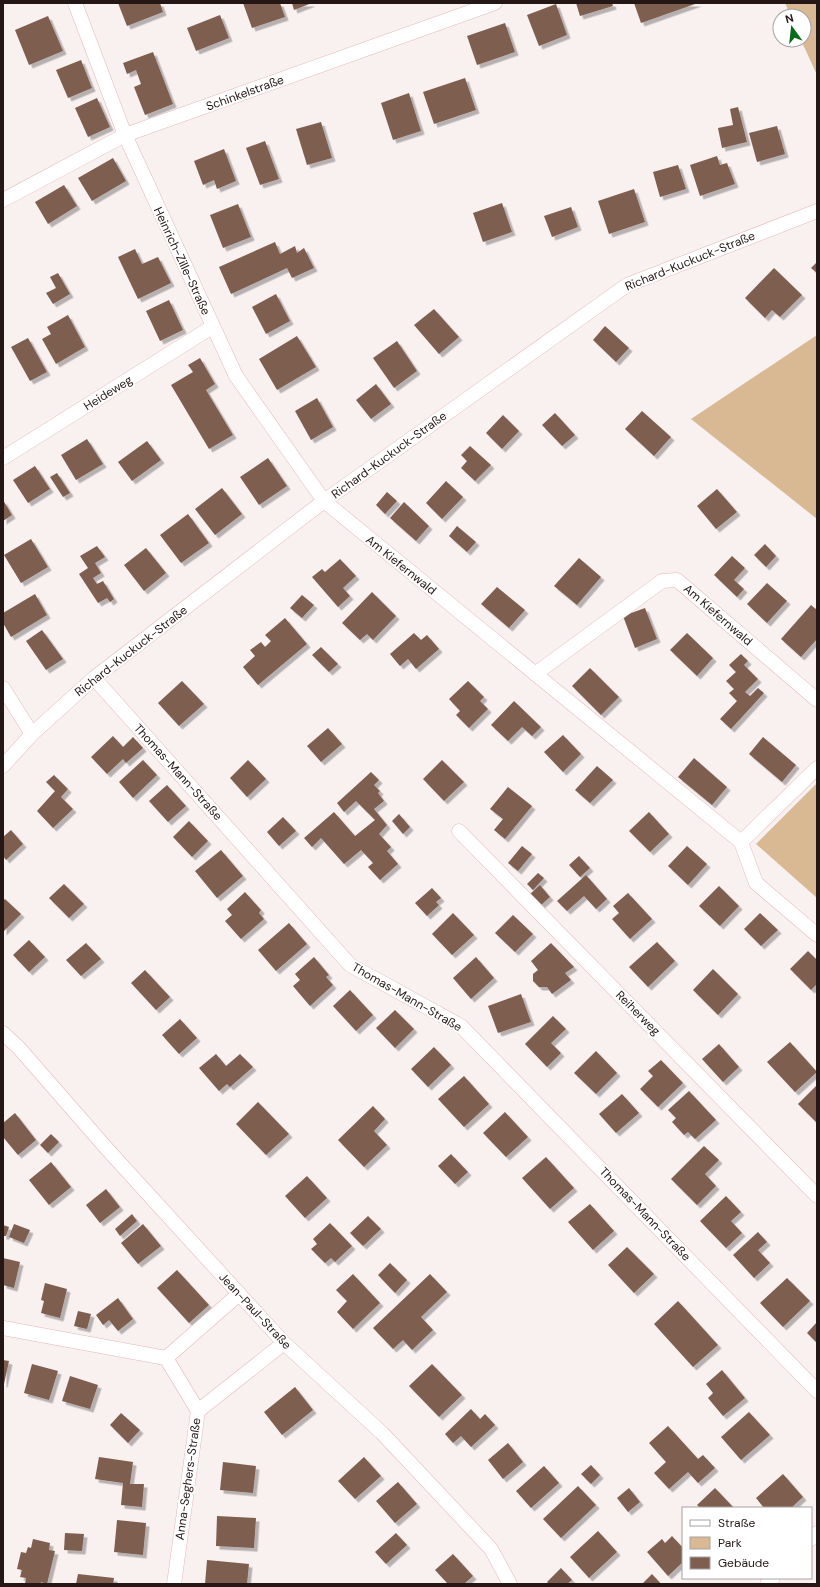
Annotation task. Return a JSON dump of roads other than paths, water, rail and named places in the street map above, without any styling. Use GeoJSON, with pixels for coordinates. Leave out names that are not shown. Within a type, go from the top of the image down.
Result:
{"type":"FeatureCollection","features":[{"type":"Feature","properties":{"kind":"street","name":"Heinrich-Zille-Straße"},"geometry":{"type":"LineString","coordinates":[[75,3],[125,136],[212,327],[236,376],[324,501]]}},
{"type":"Feature","properties":{"kind":"street","name":"Schinkelstraße"},"geometry":{"type":"LineString","coordinates":[[3,200],[125,136],[495,3]]}},
{"type":"Feature","properties":{"kind":"street","name":"Richard-Kuckuck-Straße"},"geometry":{"type":"LineString","coordinates":[[3,766],[32,734],[94,678],[324,501],[627,285],[817,211]]}},
{"type":"Feature","properties":{"kind":"street","name":"Heideweg"},"geometry":{"type":"LineString","coordinates":[[3,458],[212,327]]}},
{"type":"Feature","properties":{"kind":"street","name":"Am Kiefernwald"},"geometry":{"type":"LineString","coordinates":[[324,501],[741,842]]}},
{"type":"Feature","properties":{"kind":"street","name":"Am Kiefernwald"},"geometry":{"type":"LineString","coordinates":[[535,674],[662,581],[678,580],[817,700]]}},
{"type":"Feature","properties":{"kind":"street","name":"Thomas-Mann-Straße"},"geometry":{"type":"LineString","coordinates":[[94,678],[350,965],[461,1026],[817,1391]]}},
{"type":"Feature","properties":{"kind":"street"},"geometry":{"type":"LineString","coordinates":[[3,688],[32,734]]}},
{"type":"Feature","properties":{"kind":"street"},"geometry":{"type":"LineString","coordinates":[[817,768],[741,842],[756,882],[817,935]]}},
{"type":"Feature","properties":{"kind":"street","name":"Reiherweg"},"geometry":{"type":"LineString","coordinates":[[459,831],[817,1196]]}},
{"type":"Feature","properties":{"kind":"street","name":"Jean-Paul-Straße"},"geometry":{"type":"LineString","coordinates":[[3,1034],[19,1048],[108,1150],[284,1343],[382,1433],[486,1543],[491,1549],[510,1584]]}},
{"type":"Feature","properties":{"kind":"street"},"geometry":{"type":"LineString","coordinates":[[166,1358],[239,1294]]}},
{"type":"Feature","properties":{"kind":"street"},"geometry":{"type":"LineString","coordinates":[[3,1328],[166,1358],[198,1411]]}},
{"type":"Feature","properties":{"kind":"street","name":"Anna-Seghers-Straße"},"geometry":{"type":"LineString","coordinates":[[174,1584],[198,1411],[284,1343]]}}]}
